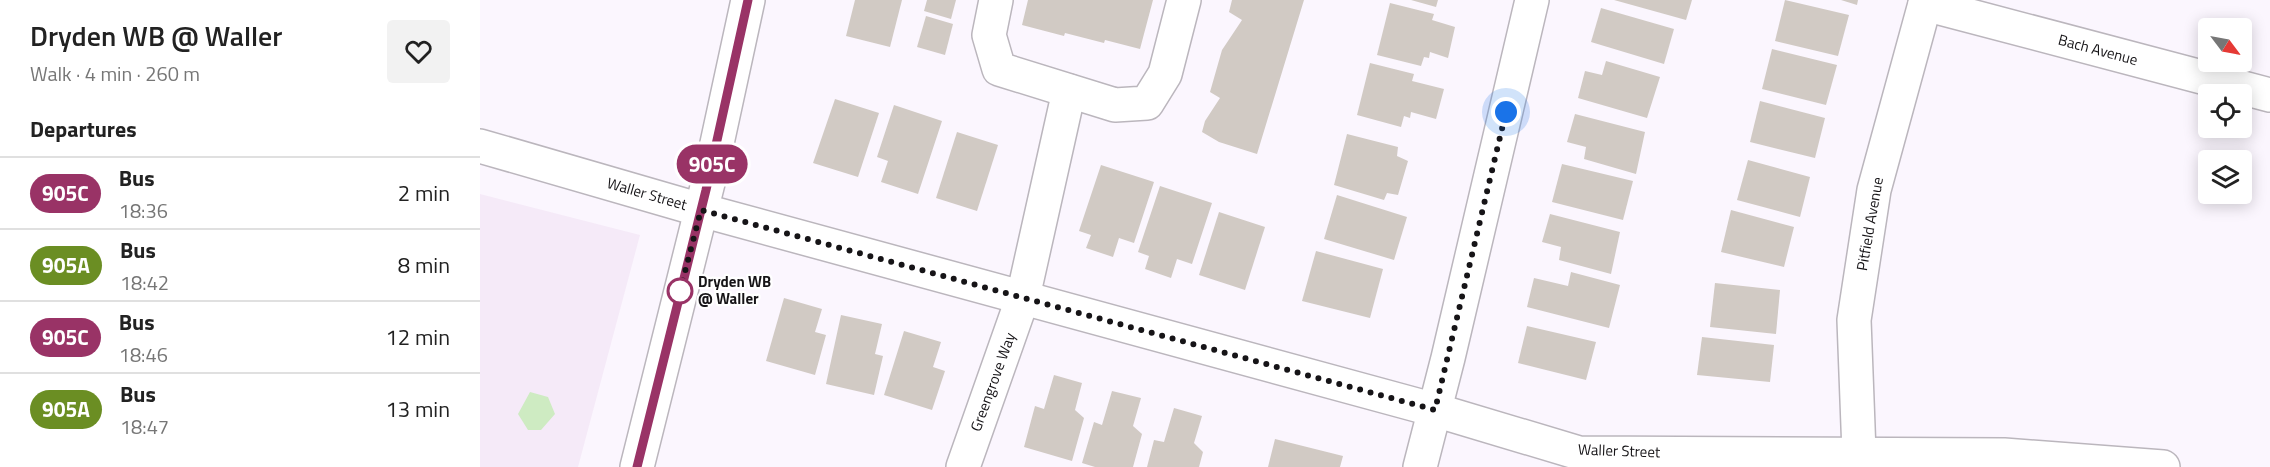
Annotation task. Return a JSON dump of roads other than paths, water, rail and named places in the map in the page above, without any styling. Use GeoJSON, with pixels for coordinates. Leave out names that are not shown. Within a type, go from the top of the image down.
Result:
{"type":"FeatureCollection","features":[{"type":"Feature","properties":{"kind":"street"},"geometry":{"type":"LineString","coordinates":[[637,467],[701,210],[748,0]]}},
{"type":"Feature","properties":{"kind":"street"},"geometry":{"type":"LineString","coordinates":[[996,0],[989,35],[999,69],[1115,105],[1147,103],[1165,74],[1184,0]]}},
{"type":"Feature","properties":{"kind":"street"},"geometry":{"type":"LineString","coordinates":[[1420,467],[1532,0]]}},
{"type":"Feature","properties":{"kind":"street","name":"Bach Avenue"},"geometry":{"type":"LineString","coordinates":[[1926,2],[2270,95]]}},
{"type":"Feature","properties":{"kind":"street","name":"Pitfield Avenue"},"geometry":{"type":"LineString","coordinates":[[1859,453],[1854,320],[1874,190],[1926,2]]}},
{"type":"Feature","properties":{"kind":"street"},"geometry":{"type":"LineString","coordinates":[[1023,297],[1069,91]]}},
{"type":"Feature","properties":{"kind":"street","name":"Waller Street"},"geometry":{"type":"LineString","coordinates":[[480,146],[701,210],[1435,410],[1579,453],[2004,454],[2163,467]]}},
{"type":"Feature","properties":{"kind":"street","name":"Greengrove Way"},"geometry":{"type":"LineString","coordinates":[[963,467],[1023,297]]}},
{"type":"Feature","properties":{"kind":"place","name":"Dryden WB @ Waller"},"geometry":{"type":"Point","coordinates":[680,291]}}]}
